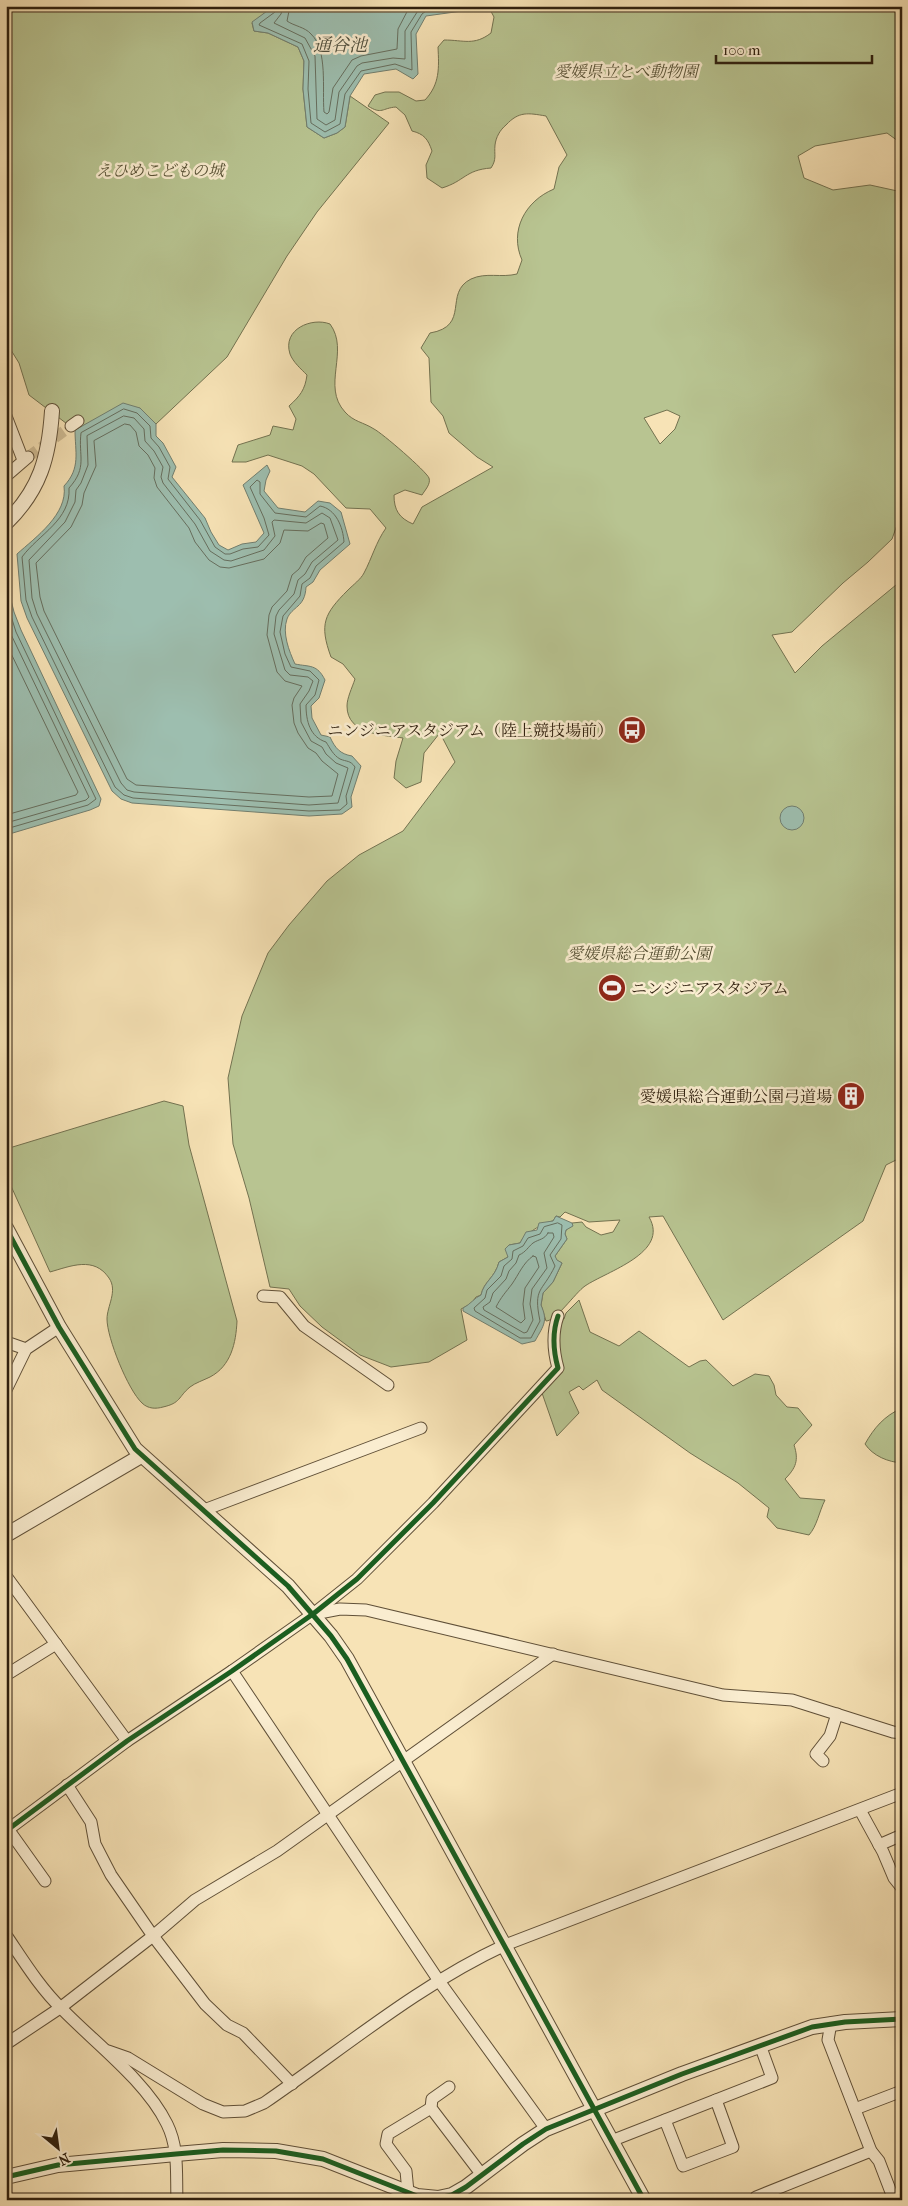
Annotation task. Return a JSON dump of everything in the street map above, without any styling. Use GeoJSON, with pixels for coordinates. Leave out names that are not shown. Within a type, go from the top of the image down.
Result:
{"type":"FeatureCollection","features":[{"type":"Feature","properties":{"kind":"street"},"geometry":{"type":"LineString","coordinates":[[6,523],[25,503],[41,475],[51,430],[52,410]]}},
{"type":"Feature","properties":{"kind":"street"},"geometry":{"type":"LineString","coordinates":[[6,416],[26,459],[6,476]]}},
{"type":"Feature","properties":{"kind":"street"},"geometry":{"type":"LineString","coordinates":[[6,1228],[59,1327],[138,1452],[288,1586],[331,1636],[347,1659],[644,2200]]}},
{"type":"Feature","properties":{"kind":"street"},"geometry":{"type":"LineString","coordinates":[[263,1296],[280,1296],[304,1326],[388,1385]]}},
{"type":"Feature","properties":{"kind":"street"},"geometry":{"type":"LineString","coordinates":[[45,1881],[7,1830],[127,1741],[313,1614],[357,1579],[433,1503],[558,1368],[553,1352],[554,1327],[558,1316]]}},
{"type":"Feature","properties":{"kind":"street"},"geometry":{"type":"LineString","coordinates":[[6,1390],[26,1349],[59,1327]]}},
{"type":"Feature","properties":{"kind":"street"},"geometry":{"type":"LineString","coordinates":[[6,1342],[26,1349]]}},
{"type":"Feature","properties":{"kind":"street"},"geometry":{"type":"LineString","coordinates":[[204,1510],[421,1428]]}},
{"type":"Feature","properties":{"kind":"street"},"geometry":{"type":"LineString","coordinates":[[6,1535],[138,1452]]}},
{"type":"Feature","properties":{"kind":"street"},"geometry":{"type":"LineString","coordinates":[[6,1576],[127,1741]]}},
{"type":"Feature","properties":{"kind":"street"},"geometry":{"type":"LineString","coordinates":[[313,1614],[340,1609],[366,1610],[723,1695],[792,1700],[893,1732],[902,1733]]}},
{"type":"Feature","properties":{"kind":"street"},"geometry":{"type":"LineString","coordinates":[[6,1675],[56,1644]]}},
{"type":"Feature","properties":{"kind":"street"},"geometry":{"type":"LineString","coordinates":[[6,2044],[60,2008],[153,1936],[195,1900],[277,1851],[553,1654]]}},
{"type":"Feature","properties":{"kind":"street"},"geometry":{"type":"LineString","coordinates":[[232,1671],[439,1980],[546,2129]]}},
{"type":"Feature","properties":{"kind":"street"},"geometry":{"type":"LineString","coordinates":[[817,1754],[830,1736],[837,1714]]}},
{"type":"Feature","properties":{"kind":"street"},"geometry":{"type":"LineString","coordinates":[[67,1785],[91,1822],[95,1844],[111,1875],[153,1936],[205,2004],[227,2025],[243,2033],[292,2084]]}},
{"type":"Feature","properties":{"kind":"street"},"geometry":{"type":"LineString","coordinates":[[108,2051],[128,2058],[203,2104],[223,2112],[245,2111],[264,2103],[466,1963],[505,1945],[902,1793]]}},
{"type":"Feature","properties":{"kind":"street"},"geometry":{"type":"LineString","coordinates":[[860,1810],[894,1878],[902,1888]]}},
{"type":"Feature","properties":{"kind":"street"},"geometry":{"type":"LineString","coordinates":[[879,1845],[902,1835]]}},
{"type":"Feature","properties":{"kind":"street"},"geometry":{"type":"LineString","coordinates":[[6,1936],[60,2008],[108,2051],[156,2105],[168,2126],[176,2154],[176,2200]]}},
{"type":"Feature","properties":{"kind":"street"},"geometry":{"type":"LineString","coordinates":[[6,2177],[58,2165],[223,2150],[276,2151],[323,2159],[417,2196],[438,2198],[466,2187],[546,2129],[593,2109],[812,2027],[831,2023],[902,2019]]}},
{"type":"Feature","properties":{"kind":"street"},"geometry":{"type":"LineString","coordinates":[[831,2023],[828,2040],[871,2151],[879,2161],[896,2193]]}},
{"type":"Feature","properties":{"kind":"street"},"geometry":{"type":"LineString","coordinates":[[611,2141],[772,2078],[760,2045]]}},
{"type":"Feature","properties":{"kind":"street"},"geometry":{"type":"LineString","coordinates":[[449,2087],[432,2099],[431,2108],[482,2175]]}},
{"type":"Feature","properties":{"kind":"street"},"geometry":{"type":"LineString","coordinates":[[855,2109],[902,2091]]}},
{"type":"Feature","properties":{"kind":"street"},"geometry":{"type":"LineString","coordinates":[[665,2120],[683,2166],[733,2147],[716,2100]]}},
{"type":"Feature","properties":{"kind":"street"},"geometry":{"type":"LineString","coordinates":[[408,2192],[406,2171],[386,2144],[388,2134],[431,2108]]}},
{"type":"Feature","properties":{"kind":"street"},"geometry":{"type":"LineString","coordinates":[[757,2200],[756,2197],[871,2151]]}},
{"type":"Feature","properties":{"kind":"green space","name":"えひめこどもの城"},"geometry":{"type":"Polygon","coordinates":[[[6,6],[274,6],[252,23],[254,31],[268,33],[298,47],[304,61],[303,89],[307,127],[324,138],[337,133],[345,127],[350,96],[389,123],[317,212],[287,256],[227,357],[156,424],[140,408],[75,430],[29,395],[19,363],[6,342],[6,6]]]}},
{"type":"Feature","properties":{"kind":"green space","name":"愛媛県総合運動公園"},"geometry":{"type":"Polygon","coordinates":[[[488,6],[902,6],[902,139],[898,141],[887,133],[815,146],[798,156],[804,178],[833,190],[870,185],[902,192],[902,511],[892,539],[868,562],[792,632],[772,635],[795,673],[822,646],[902,580],[902,1155],[886,1165],[863,1221],[723,1320],[663,1216],[649,1217],[653,1230],[651,1241],[644,1251],[620,1267],[585,1286],[555,1317],[546,1321],[541,1305],[543,1293],[553,1282],[562,1263],[556,1260],[555,1256],[567,1239],[566,1230],[572,1226],[572,1223],[582,1222],[586,1227],[601,1235],[613,1232],[620,1220],[589,1222],[565,1212],[560,1217],[556,1216],[553,1221],[534,1229],[520,1243],[509,1245],[508,1257],[499,1262],[495,1272],[482,1290],[481,1295],[476,1297],[471,1304],[461,1309],[467,1340],[429,1362],[391,1367],[360,1355],[322,1327],[300,1306],[289,1289],[270,1287],[249,1198],[233,1144],[228,1078],[242,1016],[268,953],[289,925],[327,881],[359,855],[403,831],[455,762],[439,734],[424,753],[421,782],[406,788],[394,778],[396,761],[403,738],[368,732],[353,723],[347,706],[355,679],[343,664],[331,657],[327,646],[325,628],[329,613],[340,598],[363,575],[386,528],[370,509],[346,508],[314,474],[302,466],[268,455],[246,462],[232,462],[238,445],[270,435],[273,426],[293,430],[296,419],[289,406],[301,392],[307,375],[295,363],[290,354],[290,338],[300,327],[315,322],[323,322],[330,324],[335,334],[337,357],[335,391],[338,402],[352,418],[386,437],[429,478],[428,485],[422,495],[405,490],[394,495],[396,509],[404,519],[413,524],[422,507],[493,467],[477,457],[449,433],[443,416],[431,402],[429,358],[421,348],[430,333],[450,324],[454,317],[459,292],[463,285],[477,277],[517,274],[522,260],[517,238],[522,218],[535,201],[554,189],[559,167],[567,155],[546,116],[520,115],[511,120],[502,129],[496,139],[495,159],[491,168],[470,173],[442,188],[427,178],[426,165],[432,151],[425,138],[412,131],[405,115],[396,107],[379,111],[368,106],[375,95],[385,92],[399,92],[416,101],[425,100],[434,88],[438,75],[438,47],[444,40],[474,41],[485,37],[491,33],[494,17],[488,6]],[[667,410],[644,418],[660,444],[675,429],[680,416],[667,410]]]}},
{"type":"Feature","properties":{"kind":"green space"},"geometry":{"type":"Polygon","coordinates":[[[164,1101],[183,1106],[189,1145],[237,1321],[234,1345],[223,1367],[210,1377],[190,1387],[173,1404],[155,1408],[144,1405],[136,1396],[114,1350],[107,1319],[112,1293],[109,1278],[96,1267],[82,1264],[50,1272],[6,1175],[6,1149],[164,1101]]]}},
{"type":"Feature","properties":{"kind":"green space"},"geometry":{"type":"Polygon","coordinates":[[[579,1300],[590,1332],[619,1346],[639,1331],[689,1367],[706,1360],[733,1386],[755,1374],[769,1376],[774,1385],[776,1395],[787,1407],[798,1408],[812,1425],[794,1445],[796,1464],[785,1479],[800,1498],[825,1500],[809,1535],[777,1528],[767,1517],[769,1508],[738,1483],[690,1453],[602,1390],[597,1380],[583,1390],[579,1386],[569,1392],[579,1413],[557,1436],[542,1393],[561,1371],[557,1346],[560,1320],[564,1319],[566,1313],[579,1300]]]}},
{"type":"Feature","properties":{"kind":"green space"},"geometry":{"type":"Polygon","coordinates":[[[902,1408],[902,1463],[881,1458],[865,1444],[880,1423],[902,1408]]]}},
{"type":"Feature","properties":{"kind":"water","name":"通谷池"},"geometry":{"type":"Polygon","coordinates":[[[274,6],[460,6],[462,11],[426,16],[416,34],[418,74],[413,79],[396,69],[364,74],[350,96],[345,127],[337,133],[324,138],[307,127],[303,89],[304,61],[298,47],[268,33],[254,31],[252,22],[274,6]]]}},
{"type":"Feature","properties":{"kind":"water"},"geometry":{"type":"Polygon","coordinates":[[[123,403],[140,408],[156,424],[156,436],[163,443],[176,467],[172,477],[205,518],[219,545],[228,550],[242,544],[256,542],[264,533],[243,485],[267,465],[270,471],[264,491],[278,508],[305,512],[318,501],[330,503],[341,512],[350,544],[320,570],[313,582],[306,587],[301,603],[287,619],[285,630],[295,664],[316,669],[325,680],[319,698],[311,706],[312,718],[321,735],[330,737],[338,750],[352,756],[361,766],[351,797],[352,807],[342,814],[309,816],[132,803],[121,799],[112,791],[27,618],[21,601],[17,554],[49,524],[61,506],[64,486],[73,473],[75,466],[75,430],[123,403]]]}},
{"type":"Feature","properties":{"kind":"water"},"geometry":{"type":"Polygon","coordinates":[[[6,580],[14,612],[21,630],[101,799],[99,806],[90,810],[6,835],[6,580]]]}},
{"type":"Feature","properties":{"kind":"water"},"geometry":{"type":"Polygon","coordinates":[[[792,806],[800,810],[804,818],[800,826],[792,830],[784,826],[780,818],[784,810],[792,806]]]}},
{"type":"Feature","properties":{"kind":"water"},"geometry":{"type":"Polygon","coordinates":[[[556,1216],[572,1223],[573,1226],[566,1230],[567,1239],[555,1256],[562,1263],[553,1282],[543,1293],[541,1305],[545,1319],[535,1341],[522,1344],[463,1311],[463,1308],[481,1295],[482,1290],[495,1272],[499,1262],[508,1257],[505,1249],[509,1245],[520,1243],[526,1232],[537,1230],[539,1223],[553,1221],[556,1216]]]}},
{"type":"Feature","properties":{"kind":"tunnel"},"geometry":{"type":"LineString","coordinates":[[28,457],[71,426]]}},
{"type":"Feature","properties":{"kind":"cycle path"},"geometry":{"type":"LineString","coordinates":[[6,1228],[59,1327],[135,1449],[288,1586],[331,1636],[347,1659],[644,2200]]}},
{"type":"Feature","properties":{"kind":"cycle path"},"geometry":{"type":"LineString","coordinates":[[6,1831],[127,1741],[313,1614],[357,1579],[433,1503],[558,1368],[554,1342],[558,1316]]}},
{"type":"Feature","properties":{"kind":"cycle path"},"geometry":{"type":"LineString","coordinates":[[6,2177],[58,2165],[223,2150],[276,2151],[323,2159],[417,2196],[438,2198],[452,2195],[466,2187],[546,2129],[682,2074],[812,2027],[845,2022],[902,2019]]}},
{"type":"Feature","properties":{"kind":"place","name":"ニンジニアスタジアム（陸上競技場前）"},"geometry":{"type":"Point","coordinates":[632,730]}},
{"type":"Feature","properties":{"kind":"place","name":"ニンジニアスタジアム"},"geometry":{"type":"Point","coordinates":[612,988]}},
{"type":"Feature","properties":{"kind":"place","name":"愛媛県総合運動公園弓道場"},"geometry":{"type":"Point","coordinates":[851,1096]}},
{"type":"Feature","properties":{"kind":"park label","name":"愛媛県立とべ動物園"},"geometry":{"type":"Point","coordinates":[626,71]}}]}
